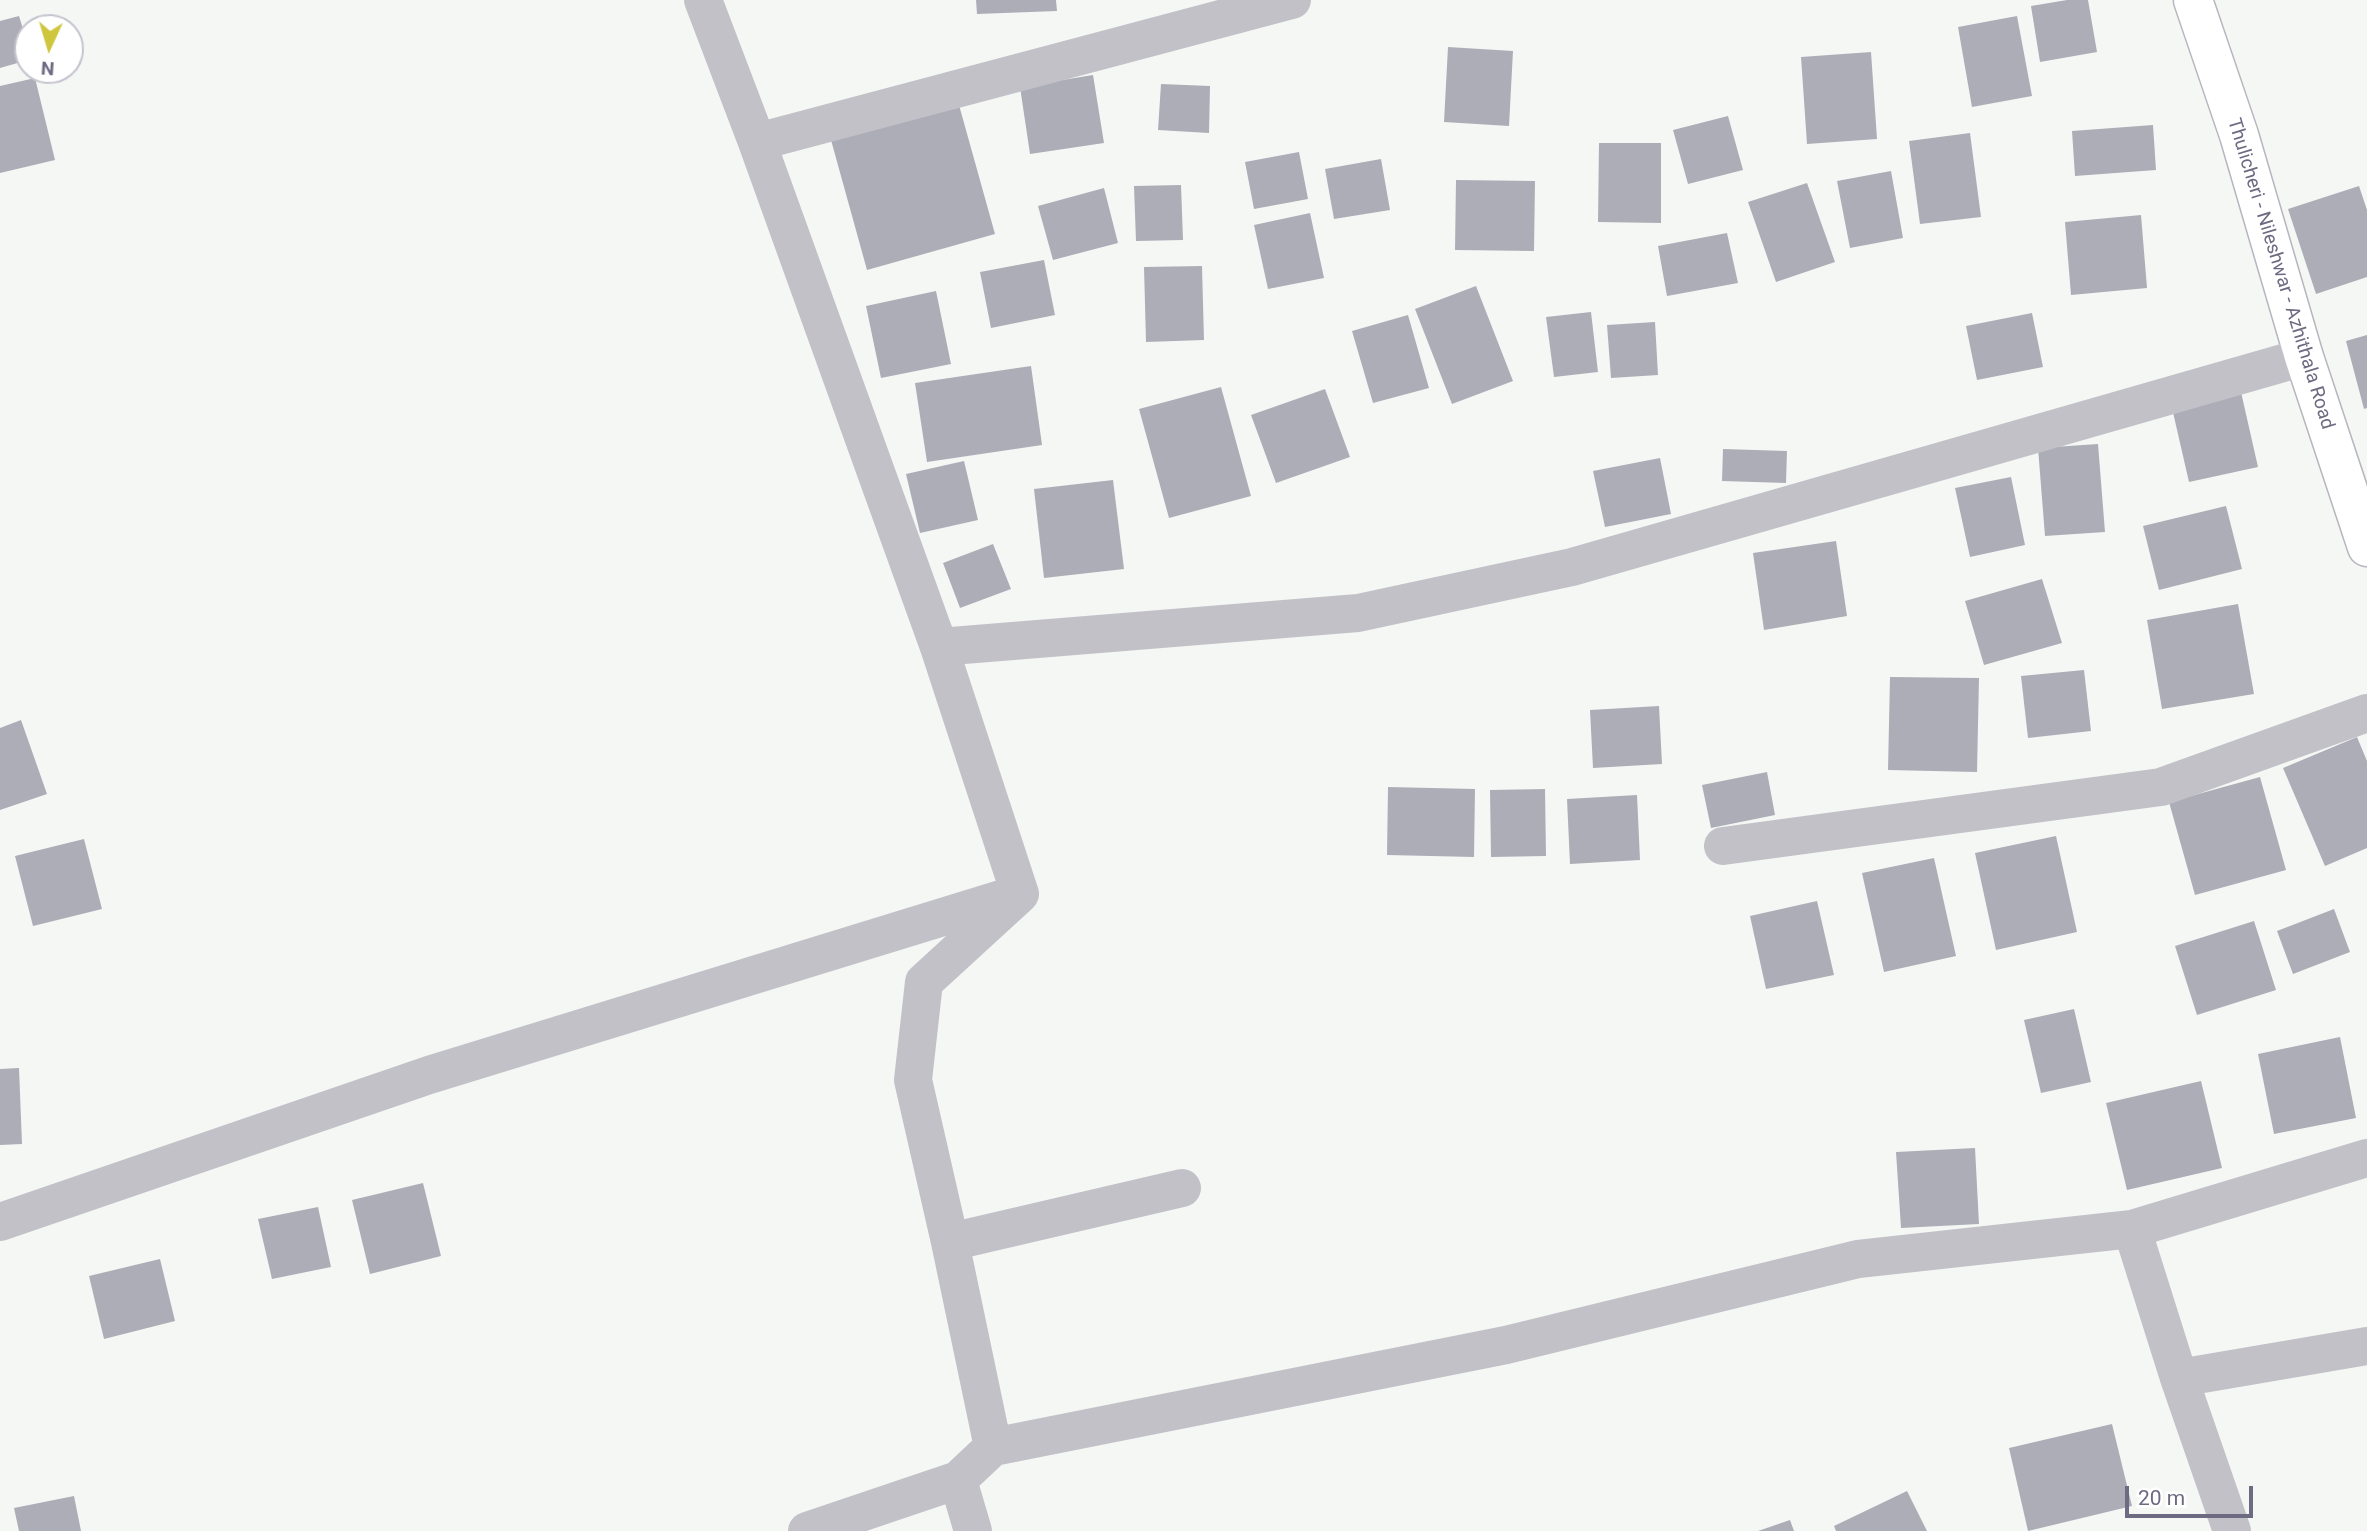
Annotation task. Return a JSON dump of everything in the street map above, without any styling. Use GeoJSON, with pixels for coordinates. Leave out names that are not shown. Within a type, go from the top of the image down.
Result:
{"type":"FeatureCollection","features":[{"type":"Feature","properties":{"kind":"main road","name":"Thulicheri - Nileshwar - Azhithala Road"},"geometry":{"type":"LineString","coordinates":[[2193,0],[2239,135],[2304,357],[2367,547]]}},
{"type":"Feature","properties":{"kind":"street"},"geometry":{"type":"LineString","coordinates":[[703,0],[939,647],[1020,894]]}},
{"type":"Feature","properties":{"kind":"street"},"geometry":{"type":"LineString","coordinates":[[757,142],[1292,0]]}},
{"type":"Feature","properties":{"kind":"street"},"geometry":{"type":"LineString","coordinates":[[939,647],[1371,610],[1572,567],[2304,357]]}},
{"type":"Feature","properties":{"kind":"street"},"geometry":{"type":"LineString","coordinates":[[1723,845],[2161,786],[2367,713]]}},
{"type":"Feature","properties":{"kind":"street"},"geometry":{"type":"LineString","coordinates":[[0,1222],[429,1075],[1020,894]]}},
{"type":"Feature","properties":{"kind":"street"},"geometry":{"type":"LineString","coordinates":[[993,1447],[913,1080],[924,982],[1020,894]]}},
{"type":"Feature","properties":{"kind":"street"},"geometry":{"type":"LineString","coordinates":[[807,1531],[958,1480],[993,1447],[1506,1345],[1858,1258],[2132,1229],[2367,1158]]}},
{"type":"Feature","properties":{"kind":"street"},"geometry":{"type":"LineString","coordinates":[[950,1242],[1182,1188]]}},
{"type":"Feature","properties":{"kind":"street"},"geometry":{"type":"LineString","coordinates":[[2132,1229],[2179,1378],[2232,1531]]}},
{"type":"Feature","properties":{"kind":"street"},"geometry":{"type":"LineString","coordinates":[[2179,1378],[2367,1346]]}},
{"type":"Feature","properties":{"kind":"street"},"geometry":{"type":"LineString","coordinates":[[958,1480],[973,1531]]}},
{"type":"Feature","properties":{"kind":"building"},"geometry":{"type":"Polygon","coordinates":[[[976,0],[1056,0],[1057,11],[977,14],[976,0]]]}},
{"type":"Feature","properties":{"kind":"building"},"geometry":{"type":"Polygon","coordinates":[[[2067,0],[2088,0],[2097,52],[2040,62],[2031,6],[2067,0]]]}},
{"type":"Feature","properties":{"kind":"building"},"geometry":{"type":"Polygon","coordinates":[[[2017,16],[2032,96],[1972,107],[1958,27],[2017,16]]]}},
{"type":"Feature","properties":{"kind":"building"},"geometry":{"type":"Polygon","coordinates":[[[14,17],[14,64],[0,68],[0,21],[14,17]]]}},
{"type":"Feature","properties":{"kind":"building"},"geometry":{"type":"Polygon","coordinates":[[[1448,47],[1513,51],[1509,126],[1444,122],[1448,47]]]}},
{"type":"Feature","properties":{"kind":"building"},"geometry":{"type":"Polygon","coordinates":[[[1871,52],[1877,139],[1807,144],[1801,57],[1871,52]]]}},
{"type":"Feature","properties":{"kind":"building"},"geometry":{"type":"Polygon","coordinates":[[[1093,75],[1104,143],[1030,154],[1020,87],[1093,75]]]}},
{"type":"Feature","properties":{"kind":"building"},"geometry":{"type":"Polygon","coordinates":[[[14,83],[36,84],[55,160],[0,173],[0,86],[14,83]]]}},
{"type":"Feature","properties":{"kind":"building"},"geometry":{"type":"Polygon","coordinates":[[[1161,84],[1210,86],[1209,133],[1158,130],[1161,84]]]}},
{"type":"Feature","properties":{"kind":"building"},"geometry":{"type":"Polygon","coordinates":[[[959,105],[995,234],[867,270],[831,140],[959,105]]]}},
{"type":"Feature","properties":{"kind":"building"},"geometry":{"type":"Polygon","coordinates":[[[1728,116],[1743,170],[1688,184],[1673,130],[1728,116]]]}},
{"type":"Feature","properties":{"kind":"building"},"geometry":{"type":"Polygon","coordinates":[[[2153,125],[2156,170],[2075,176],[2072,131],[2153,125]]]}},
{"type":"Feature","properties":{"kind":"building"},"geometry":{"type":"Polygon","coordinates":[[[1970,133],[1981,217],[1920,224],[1909,141],[1970,133]]]}},
{"type":"Feature","properties":{"kind":"building"},"geometry":{"type":"Polygon","coordinates":[[[1599,143],[1661,143],[1661,223],[1598,222],[1599,143]]]}},
{"type":"Feature","properties":{"kind":"building"},"geometry":{"type":"Polygon","coordinates":[[[1299,152],[1308,199],[1254,209],[1245,162],[1299,152]]]}},
{"type":"Feature","properties":{"kind":"building"},"geometry":{"type":"Polygon","coordinates":[[[1381,159],[1390,210],[1334,219],[1325,169],[1381,159]]]}},
{"type":"Feature","properties":{"kind":"building"},"geometry":{"type":"Polygon","coordinates":[[[1891,171],[1903,238],[1850,248],[1837,181],[1891,171]]]}},
{"type":"Feature","properties":{"kind":"building"},"geometry":{"type":"Polygon","coordinates":[[[1456,180],[1535,181],[1534,251],[1455,250],[1456,180]]]}},
{"type":"Feature","properties":{"kind":"building"},"geometry":{"type":"Polygon","coordinates":[[[1807,183],[1835,262],[1776,282],[1748,202],[1807,183]]]}},
{"type":"Feature","properties":{"kind":"building"},"geometry":{"type":"Polygon","coordinates":[[[1181,185],[1183,240],[1136,241],[1134,186],[1181,185]]]}},
{"type":"Feature","properties":{"kind":"building"},"geometry":{"type":"Polygon","coordinates":[[[2359,186],[2367,210],[2367,277],[2316,294],[2288,209],[2359,186]]]}},
{"type":"Feature","properties":{"kind":"building"},"geometry":{"type":"Polygon","coordinates":[[[1104,188],[1118,243],[1053,260],[1038,206],[1104,188]]]}},
{"type":"Feature","properties":{"kind":"building"},"geometry":{"type":"Polygon","coordinates":[[[1310,213],[1324,278],[1268,289],[1254,225],[1310,213]]]}},
{"type":"Feature","properties":{"kind":"building"},"geometry":{"type":"Polygon","coordinates":[[[2141,215],[2147,288],[2071,295],[2065,222],[2141,215]]]}},
{"type":"Feature","properties":{"kind":"building"},"geometry":{"type":"Polygon","coordinates":[[[1727,233],[1738,283],[1667,296],[1658,246],[1727,233]]]}},
{"type":"Feature","properties":{"kind":"building"},"geometry":{"type":"Polygon","coordinates":[[[1044,260],[1055,315],[991,328],[980,272],[1044,260]]]}},
{"type":"Feature","properties":{"kind":"building"},"geometry":{"type":"Polygon","coordinates":[[[1202,266],[1204,340],[1146,342],[1144,267],[1202,266]]]}},
{"type":"Feature","properties":{"kind":"building"},"geometry":{"type":"Polygon","coordinates":[[[1476,286],[1513,381],[1452,404],[1415,309],[1476,286]]]}},
{"type":"Feature","properties":{"kind":"building"},"geometry":{"type":"Polygon","coordinates":[[[936,291],[951,364],[881,378],[866,306],[936,291]]]}},
{"type":"Feature","properties":{"kind":"building"},"geometry":{"type":"Polygon","coordinates":[[[1591,312],[1598,372],[1554,377],[1546,317],[1591,312]]]}},
{"type":"Feature","properties":{"kind":"building"},"geometry":{"type":"Polygon","coordinates":[[[2032,313],[2043,367],[1977,380],[1966,326],[2032,313]]]}},
{"type":"Feature","properties":{"kind":"building"},"geometry":{"type":"Polygon","coordinates":[[[1408,315],[1429,388],[1373,403],[1352,331],[1408,315]]]}},
{"type":"Feature","properties":{"kind":"building"},"geometry":{"type":"Polygon","coordinates":[[[1655,322],[1658,375],[1611,378],[1607,325],[1655,322]]]}},
{"type":"Feature","properties":{"kind":"building"},"geometry":{"type":"Polygon","coordinates":[[[2367,335],[2367,408],[2364,409],[2346,341],[2367,335]]]}},
{"type":"Feature","properties":{"kind":"building"},"geometry":{"type":"Polygon","coordinates":[[[1031,366],[1042,445],[927,462],[915,383],[1031,366]]]}},
{"type":"Feature","properties":{"kind":"building"},"geometry":{"type":"Polygon","coordinates":[[[1221,387],[1251,496],[1169,518],[1139,409],[1221,387]]]}},
{"type":"Feature","properties":{"kind":"building"},"geometry":{"type":"Polygon","coordinates":[[[1325,389],[1350,457],[1276,483],[1251,415],[1325,389]]]}},
{"type":"Feature","properties":{"kind":"building"},"geometry":{"type":"Polygon","coordinates":[[[2241,392],[2258,467],[2189,482],[2172,408],[2241,392]]]}},
{"type":"Feature","properties":{"kind":"building"},"geometry":{"type":"Polygon","coordinates":[[[2098,444],[2105,532],[2045,536],[2038,448],[2098,444]]]}},
{"type":"Feature","properties":{"kind":"building"},"geometry":{"type":"Polygon","coordinates":[[[1723,449],[1787,451],[1786,483],[1722,481],[1723,449]]]}},
{"type":"Feature","properties":{"kind":"building"},"geometry":{"type":"Polygon","coordinates":[[[1660,458],[1671,514],[1605,527],[1593,471],[1660,458]]]}},
{"type":"Feature","properties":{"kind":"building"},"geometry":{"type":"Polygon","coordinates":[[[964,461],[978,520],[920,533],[906,474],[964,461]]]}},
{"type":"Feature","properties":{"kind":"building"},"geometry":{"type":"Polygon","coordinates":[[[2011,477],[2025,545],[1970,557],[1955,488],[2011,477]]]}},
{"type":"Feature","properties":{"kind":"building"},"geometry":{"type":"Polygon","coordinates":[[[1113,480],[1124,569],[1044,578],[1034,489],[1113,480]]]}},
{"type":"Feature","properties":{"kind":"building"},"geometry":{"type":"Polygon","coordinates":[[[2226,506],[2242,569],[2159,590],[2143,526],[2226,506]]]}},
{"type":"Feature","properties":{"kind":"building"},"geometry":{"type":"Polygon","coordinates":[[[1836,541],[1847,616],[1764,630],[1753,553],[1836,541]]]}},
{"type":"Feature","properties":{"kind":"building"},"geometry":{"type":"Polygon","coordinates":[[[993,544],[1011,589],[960,608],[943,563],[993,544]]]}},
{"type":"Feature","properties":{"kind":"building"},"geometry":{"type":"Polygon","coordinates":[[[2042,579],[2062,643],[1984,665],[1965,601],[2042,579]]]}},
{"type":"Feature","properties":{"kind":"building"},"geometry":{"type":"Polygon","coordinates":[[[2238,604],[2254,694],[2162,709],[2147,620],[2238,604]]]}},
{"type":"Feature","properties":{"kind":"building"},"geometry":{"type":"Polygon","coordinates":[[[2084,670],[2091,731],[2028,738],[2021,676],[2084,670]]]}},
{"type":"Feature","properties":{"kind":"building"},"geometry":{"type":"Polygon","coordinates":[[[1890,677],[1979,678],[1977,772],[1888,770],[1890,677]]]}},
{"type":"Feature","properties":{"kind":"building"},"geometry":{"type":"Polygon","coordinates":[[[1659,706],[1662,764],[1593,768],[1590,710],[1659,706]]]}},
{"type":"Feature","properties":{"kind":"building"},"geometry":{"type":"Polygon","coordinates":[[[21,720],[47,794],[0,810],[0,728],[21,720]]]}},
{"type":"Feature","properties":{"kind":"building"},"geometry":{"type":"Polygon","coordinates":[[[2357,737],[2367,761],[2367,848],[2325,866],[2283,768],[2357,737]]]}},
{"type":"Feature","properties":{"kind":"building"},"geometry":{"type":"Polygon","coordinates":[[[1767,772],[1775,815],[1711,828],[1702,785],[1767,772]]]}},
{"type":"Feature","properties":{"kind":"building"},"geometry":{"type":"Polygon","coordinates":[[[2260,777],[2286,870],[2195,895],[2169,802],[2260,777]]]}},
{"type":"Feature","properties":{"kind":"building"},"geometry":{"type":"Polygon","coordinates":[[[1388,787],[1475,789],[1474,857],[1387,855],[1388,787]]]}},
{"type":"Feature","properties":{"kind":"building"},"geometry":{"type":"Polygon","coordinates":[[[1545,789],[1546,856],[1491,857],[1490,790],[1545,789]]]}},
{"type":"Feature","properties":{"kind":"building"},"geometry":{"type":"Polygon","coordinates":[[[1637,795],[1640,860],[1570,864],[1567,799],[1637,795]]]}},
{"type":"Feature","properties":{"kind":"building"},"geometry":{"type":"Polygon","coordinates":[[[2056,836],[2077,932],[1996,950],[1975,853],[2056,836]]]}},
{"type":"Feature","properties":{"kind":"building"},"geometry":{"type":"Polygon","coordinates":[[[84,839],[102,909],[33,926],[15,856],[84,839]]]}},
{"type":"Feature","properties":{"kind":"building"},"geometry":{"type":"Polygon","coordinates":[[[1934,858],[1956,956],[1884,972],[1862,873],[1934,858]]]}},
{"type":"Feature","properties":{"kind":"building"},"geometry":{"type":"Polygon","coordinates":[[[1817,901],[1834,975],[1766,989],[1750,916],[1817,901]]]}},
{"type":"Feature","properties":{"kind":"building"},"geometry":{"type":"Polygon","coordinates":[[[2334,909],[2350,952],[2293,974],[2277,931],[2334,909]]]}},
{"type":"Feature","properties":{"kind":"building"},"geometry":{"type":"Polygon","coordinates":[[[2254,921],[2276,990],[2197,1015],[2175,946],[2254,921]]]}},
{"type":"Feature","properties":{"kind":"building"},"geometry":{"type":"Polygon","coordinates":[[[2074,1009],[2091,1082],[2041,1093],[2024,1020],[2074,1009]]]}},
{"type":"Feature","properties":{"kind":"building"},"geometry":{"type":"Polygon","coordinates":[[[2340,1037],[2356,1118],[2274,1134],[2258,1054],[2340,1037]]]}},
{"type":"Feature","properties":{"kind":"building"},"geometry":{"type":"Polygon","coordinates":[[[19,1068],[22,1144],[0,1145],[0,1069],[19,1068]]]}},
{"type":"Feature","properties":{"kind":"building"},"geometry":{"type":"Polygon","coordinates":[[[2201,1081],[2222,1168],[2127,1190],[2106,1103],[2201,1081]]]}},
{"type":"Feature","properties":{"kind":"building"},"geometry":{"type":"Polygon","coordinates":[[[1975,1148],[1979,1224],[1901,1228],[1896,1152],[1975,1148]]]}},
{"type":"Feature","properties":{"kind":"building"},"geometry":{"type":"Polygon","coordinates":[[[423,1183],[441,1256],[370,1274],[352,1200],[423,1183]]]}},
{"type":"Feature","properties":{"kind":"building"},"geometry":{"type":"Polygon","coordinates":[[[318,1207],[331,1267],[272,1279],[258,1219],[318,1207]]]}},
{"type":"Feature","properties":{"kind":"building"},"geometry":{"type":"Polygon","coordinates":[[[160,1259],[175,1321],[104,1339],[89,1276],[160,1259]]]}},
{"type":"Feature","properties":{"kind":"building"},"geometry":{"type":"Polygon","coordinates":[[[2112,1424],[2132,1506],[2028,1531],[2009,1448],[2112,1424]]]}},
{"type":"Feature","properties":{"kind":"building"},"geometry":{"type":"Polygon","coordinates":[[[1907,1491],[1927,1531],[1836,1531],[1834,1526],[1907,1491]]]}},
{"type":"Feature","properties":{"kind":"building"},"geometry":{"type":"Polygon","coordinates":[[[74,1496],[81,1531],[19,1531],[14,1508],[74,1496]]]}},
{"type":"Feature","properties":{"kind":"building"},"geometry":{"type":"Polygon","coordinates":[[[1790,1520],[1794,1531],[1758,1531],[1790,1520]]]}}]}
